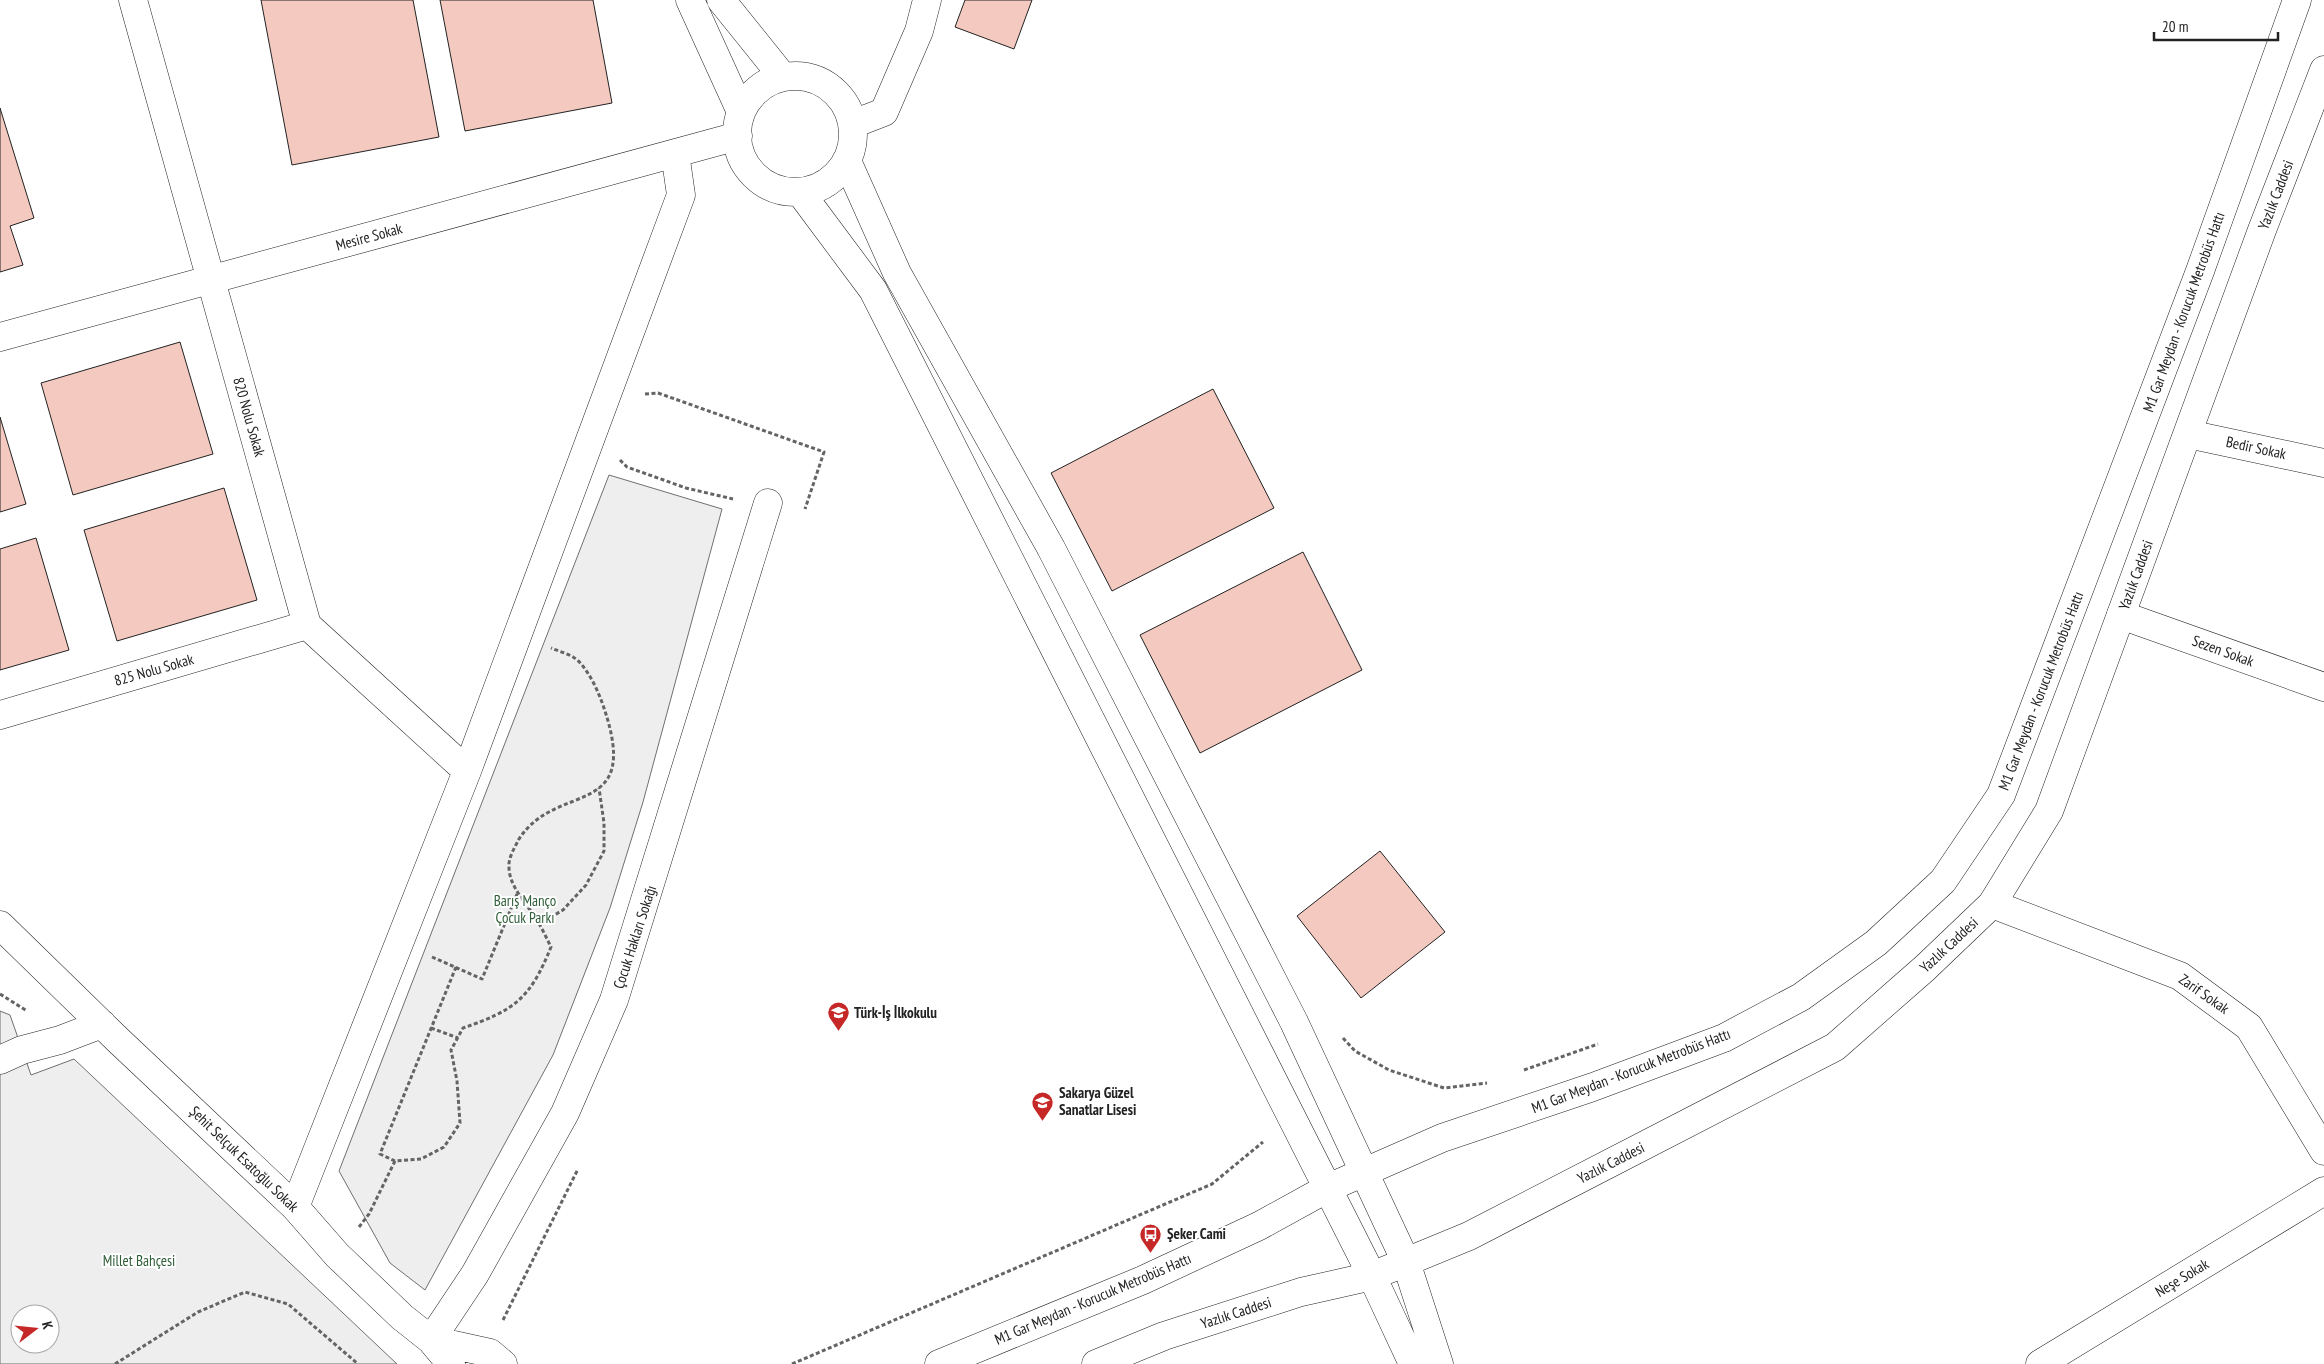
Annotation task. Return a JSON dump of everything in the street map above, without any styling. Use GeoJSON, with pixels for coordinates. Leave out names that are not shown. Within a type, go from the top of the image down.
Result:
{"type":"FeatureCollection","features":[{"type":"Feature","properties":{"kind":"street","name":"820 Nolu Sokak"},"geometry":{"type":"LineString","coordinates":[[133,0],[308,625]]}},
{"type":"Feature","properties":{"kind":"street"},"geometry":{"type":"LineString","coordinates":[[690,0],[739,124],[740,150],[748,168],[762,182],[780,190],[800,192],[819,187],[836,177],[848,161],[853,143],[853,124],[846,107],[835,92],[820,81],[802,76],[783,77],[765,84],[751,96],[739,124]]}},
{"type":"Feature","properties":{"kind":"street"},"geometry":{"type":"LineString","coordinates":[[721,0],[783,77]]}},
{"type":"Feature","properties":{"kind":"street"},"geometry":{"type":"LineString","coordinates":[[853,124],[884,112],[919,31],[927,0]]}},
{"type":"Feature","properties":{"kind":"street","name":"M1 Gar Meydan - Korucuk Metrobüs Hattı"},"geometry":{"type":"LineString","coordinates":[[939,1364],[1143,1280],[1259,1226],[1328,1188],[1442,1138],[1593,1087],[1724,1038],[1801,997],[1869,948],[1943,881],[2001,795],[2200,270],[2297,0]]}},
{"type":"Feature","properties":{"kind":"street","name":"Yazlık Caddesi"},"geometry":{"type":"LineString","coordinates":[[1096,1364],[1182,1330],[1301,1292],[1372,1276],[1469,1236],[1835,1047],[1925,968],[1992,904],[2049,810],[2324,70]]}},
{"type":"Feature","properties":{"kind":"street","name":"Mesire Sokak"},"geometry":{"type":"LineString","coordinates":[[0,337],[675,153],[739,124]]}},
{"type":"Feature","properties":{"kind":"street"},"geometry":{"type":"LineString","coordinates":[[295,1207],[467,771],[681,195],[675,153]]}},
{"type":"Feature","properties":{"kind":"street"},"geometry":{"type":"LineString","coordinates":[[848,161],[897,273],[1051,548],[1294,1022],[1406,1262],[1439,1364]]}},
{"type":"Feature","properties":{"kind":"street"},"geometry":{"type":"LineString","coordinates":[[800,192],[873,290],[1328,1188],[1413,1364]]}},
{"type":"Feature","properties":{"kind":"street","name":"Bedir Sokak"},"geometry":{"type":"LineString","coordinates":[[2188,434],[2324,463]]}},
{"type":"Feature","properties":{"kind":"street","name":"Çocuk Hakları Sokağı"},"geometry":{"type":"LineString","coordinates":[[431,1340],[458,1300],[565,1113],[614,1000],[768,503]]}},
{"type":"Feature","properties":{"kind":"street","name":"Sezen Sokak"},"geometry":{"type":"LineString","coordinates":[[2121,615],[2324,688]]}},
{"type":"Feature","properties":{"kind":"street"},"geometry":{"type":"LineString","coordinates":[[308,625],[467,771]]}},
{"type":"Feature","properties":{"kind":"street","name":"825 Nolu Sokak"},"geometry":{"type":"LineString","coordinates":[[0,715],[308,625]]}},
{"type":"Feature","properties":{"kind":"street","name":"Zarif Sokak"},"geometry":{"type":"LineString","coordinates":[[1992,904],[2180,976],[2249,1027],[2324,1151]]}},
{"type":"Feature","properties":{"kind":"street","name":"Şehit Selçuk Esatoğlu Sokak"},"geometry":{"type":"LineString","coordinates":[[0,925],[295,1207],[337,1255],[402,1317],[431,1340],[490,1353],[503,1364]]}},
{"type":"Feature","properties":{"kind":"street"},"geometry":{"type":"LineString","coordinates":[[0,1060],[22,1050],[60,1040],[102,1024]]}},
{"type":"Feature","properties":{"kind":"street","name":"Neşe Sokak"},"geometry":{"type":"LineString","coordinates":[[2040,1364],[2324,1192]]}},
{"type":"Feature","properties":{"kind":"street"},"geometry":{"type":"LineString","coordinates":[[431,1340],[451,1364]]}},
{"type":"Feature","properties":{"kind":"path"},"geometry":{"type":"LineString","coordinates":[[641,394],[658,393],[824,452],[802,517]]}},
{"type":"Feature","properties":{"kind":"path"},"geometry":{"type":"LineString","coordinates":[[616,456],[627,468],[686,488],[734,500],[732,509]]}},
{"type":"Feature","properties":{"kind":"path"},"geometry":{"type":"LineString","coordinates":[[456,968],[380,1154],[395,1161],[421,1159],[444,1147],[460,1123],[457,1081],[451,1050],[463,1028],[492,1018],[520,1001],[540,976],[551,947],[539,924],[517,893],[508,868],[514,848],[527,828],[554,811],[581,800],[606,784],[615,757],[607,718],[596,686],[574,657],[551,648]]}},
{"type":"Feature","properties":{"kind":"path"},"geometry":{"type":"LineString","coordinates":[[539,924],[564,910],[586,885],[604,851],[604,823],[599,788]]}},
{"type":"Feature","properties":{"kind":"path"},"geometry":{"type":"LineString","coordinates":[[426,955],[482,979],[517,893]]}},
{"type":"Feature","properties":{"kind":"path"},"geometry":{"type":"LineString","coordinates":[[431,1028],[458,1038]]}},
{"type":"Feature","properties":{"kind":"path"},"geometry":{"type":"LineString","coordinates":[[1342,1036],[1355,1051],[1389,1070],[1444,1088],[1489,1082]]}},
{"type":"Feature","properties":{"kind":"path"},"geometry":{"type":"LineString","coordinates":[[1516,1073],[1605,1042]]}},
{"type":"Feature","properties":{"kind":"path"},"geometry":{"type":"LineString","coordinates":[[792,1364],[1212,1184],[1263,1142]]}},
{"type":"Feature","properties":{"kind":"path"},"geometry":{"type":"LineString","coordinates":[[337,1255],[369,1214],[395,1161]]}},
{"type":"Feature","properties":{"kind":"path"},"geometry":{"type":"LineString","coordinates":[[115,1364],[198,1312],[245,1292],[288,1304],[358,1364]]}},
{"type":"Feature","properties":{"kind":"path"},"geometry":{"type":"LineString","coordinates":[[458,1300],[502,1322]]}},
{"type":"Feature","properties":{"kind":"green space","name":"Barış Manço Çocuk Parkı"},"geometry":{"type":"Polygon","coordinates":[[[609,475],[722,509],[643,802],[610,908],[553,1055],[425,1290],[390,1263],[339,1171],[609,475]]]}},
{"type":"Feature","properties":{"kind":"green space","name":"Millet Bahçesi"},"geometry":{"type":"Polygon","coordinates":[[[0,1011],[10,1015],[31,1075],[74,1059],[397,1364],[0,1364],[0,1011]]]}},
{"type":"Feature","properties":{"kind":"building"},"geometry":{"type":"Polygon","coordinates":[[[261,0],[413,0],[439,137],[292,165],[261,0]]]}},
{"type":"Feature","properties":{"kind":"building"},"geometry":{"type":"Polygon","coordinates":[[[440,0],[593,0],[612,103],[465,131],[440,0]]]}},
{"type":"Feature","properties":{"kind":"building"},"geometry":{"type":"Polygon","coordinates":[[[965,0],[1032,0],[1014,49],[955,27],[965,0]]]}},
{"type":"Feature","properties":{"kind":"building"},"geometry":{"type":"Polygon","coordinates":[[[0,108],[34,218],[10,226],[23,265],[0,272],[0,108]]]}},
{"type":"Feature","properties":{"kind":"building"},"geometry":{"type":"Polygon","coordinates":[[[180,342],[213,454],[73,495],[41,383],[180,342]]]}},
{"type":"Feature","properties":{"kind":"building"},"geometry":{"type":"Polygon","coordinates":[[[1213,389],[1274,508],[1112,591],[1051,473],[1213,389]]]}},
{"type":"Feature","properties":{"kind":"building"},"geometry":{"type":"Polygon","coordinates":[[[0,417],[26,504],[0,512],[0,417]]]}},
{"type":"Feature","properties":{"kind":"building"},"geometry":{"type":"Polygon","coordinates":[[[224,488],[257,600],[117,641],[84,530],[224,488]]]}},
{"type":"Feature","properties":{"kind":"building"},"geometry":{"type":"Polygon","coordinates":[[[36,538],[69,650],[0,670],[0,549],[36,538]]]}},
{"type":"Feature","properties":{"kind":"building"},"geometry":{"type":"Polygon","coordinates":[[[1303,552],[1362,670],[1200,753],[1140,635],[1303,552]]]}},
{"type":"Feature","properties":{"kind":"building"},"geometry":{"type":"Polygon","coordinates":[[[1380,851],[1445,932],[1361,998],[1297,916],[1380,851]]]}},
{"type":"Feature","properties":{"kind":"place","name":"Türk-İş İlkokulu"},"geometry":{"type":"Point","coordinates":[838,1032]}},
{"type":"Feature","properties":{"kind":"place","name":"Sakarya Güzel Sanatlar Lisesi"},"geometry":{"type":"Point","coordinates":[1043,1121]}},
{"type":"Feature","properties":{"kind":"place","name":"Şeker Cami"},"geometry":{"type":"Point","coordinates":[1151,1253]}}]}
